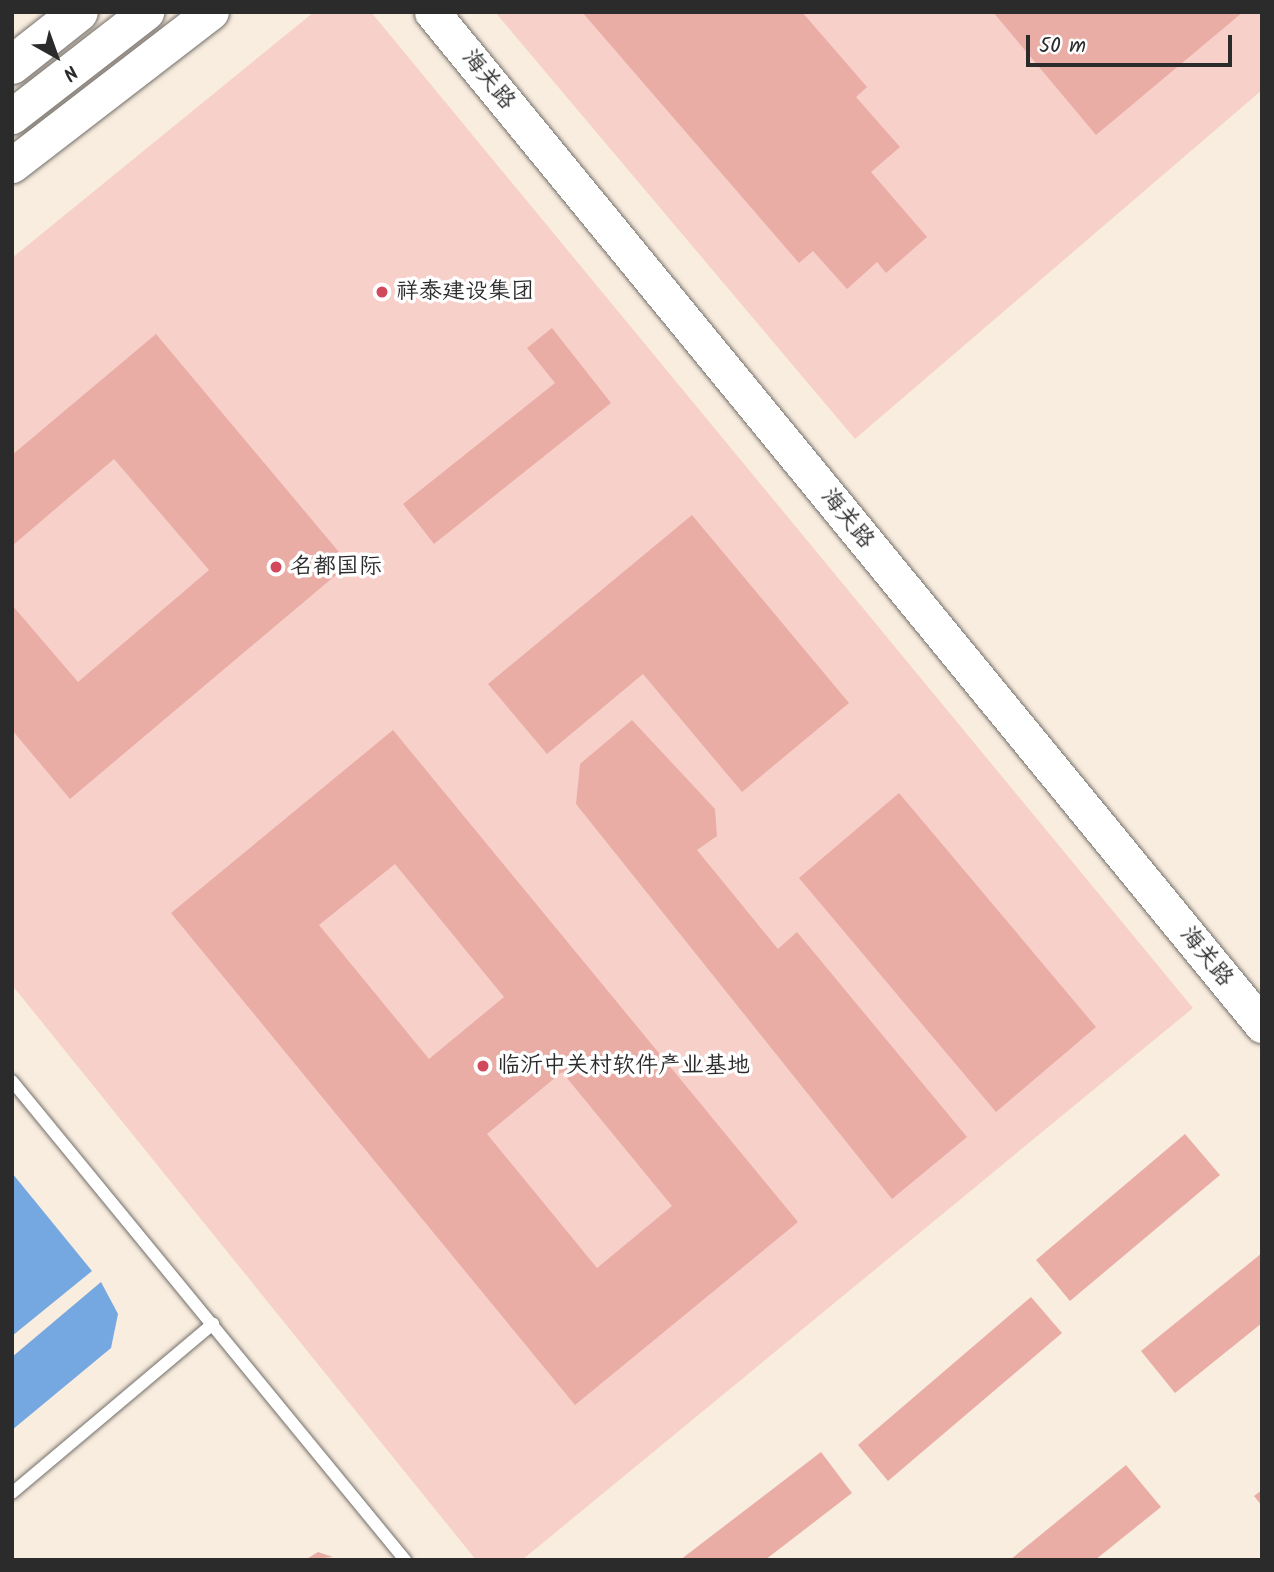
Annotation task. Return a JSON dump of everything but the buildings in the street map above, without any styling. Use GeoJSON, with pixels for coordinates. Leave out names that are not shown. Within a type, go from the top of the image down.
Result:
{"type":"FeatureCollection","features":[{"type":"Feature","properties":{"kind":"highway"},"geometry":{"type":"LineString","coordinates":[[12,65],[79,12]]}},
{"type":"Feature","properties":{"kind":"main road"},"geometry":{"type":"LineString","coordinates":[[12,116],[146,12]]}},
{"type":"Feature","properties":{"kind":"main road"},"geometry":{"type":"LineString","coordinates":[[12,165],[211,12]]}},
{"type":"Feature","properties":{"kind":"main road","name":"海关路"},"geometry":{"type":"LineString","coordinates":[[432,12],[1262,1025]]}},
{"type":"Feature","properties":{"kind":"lane"},"geometry":{"type":"LineString","coordinates":[[12,1081],[405,1560]]}},
{"type":"Feature","properties":{"kind":"lane"},"geometry":{"type":"LineString","coordinates":[[12,1493],[213,1324]]}},
{"type":"Feature","properties":{"kind":"shaded area"},"geometry":{"type":"Polygon","coordinates":[[[314,12],[371,12],[1193,1008],[522,1560],[476,1560],[12,985],[12,258],[314,12]]]}},
{"type":"Feature","properties":{"kind":"shaded area"},"geometry":{"type":"Polygon","coordinates":[[[495,12],[1262,12],[1262,90],[855,439],[495,12]]]}},
{"type":"Feature","properties":{"kind":"water"},"geometry":{"type":"Polygon","coordinates":[[[12,1173],[92,1271],[12,1336],[12,1173]]]}},
{"type":"Feature","properties":{"kind":"water"},"geometry":{"type":"Polygon","coordinates":[[[101,1282],[118,1314],[111,1348],[12,1430],[12,1357],[101,1282]]]}},
{"type":"Feature","properties":{"kind":"place","name":"祥泰建设集团"},"geometry":{"type":"Point","coordinates":[382,292]}},
{"type":"Feature","properties":{"kind":"place","name":"名都国际"},"geometry":{"type":"Point","coordinates":[276,567]}},
{"type":"Feature","properties":{"kind":"place","name":"临沂中关村软件产业基地"},"geometry":{"type":"Point","coordinates":[483,1066]}}]}
